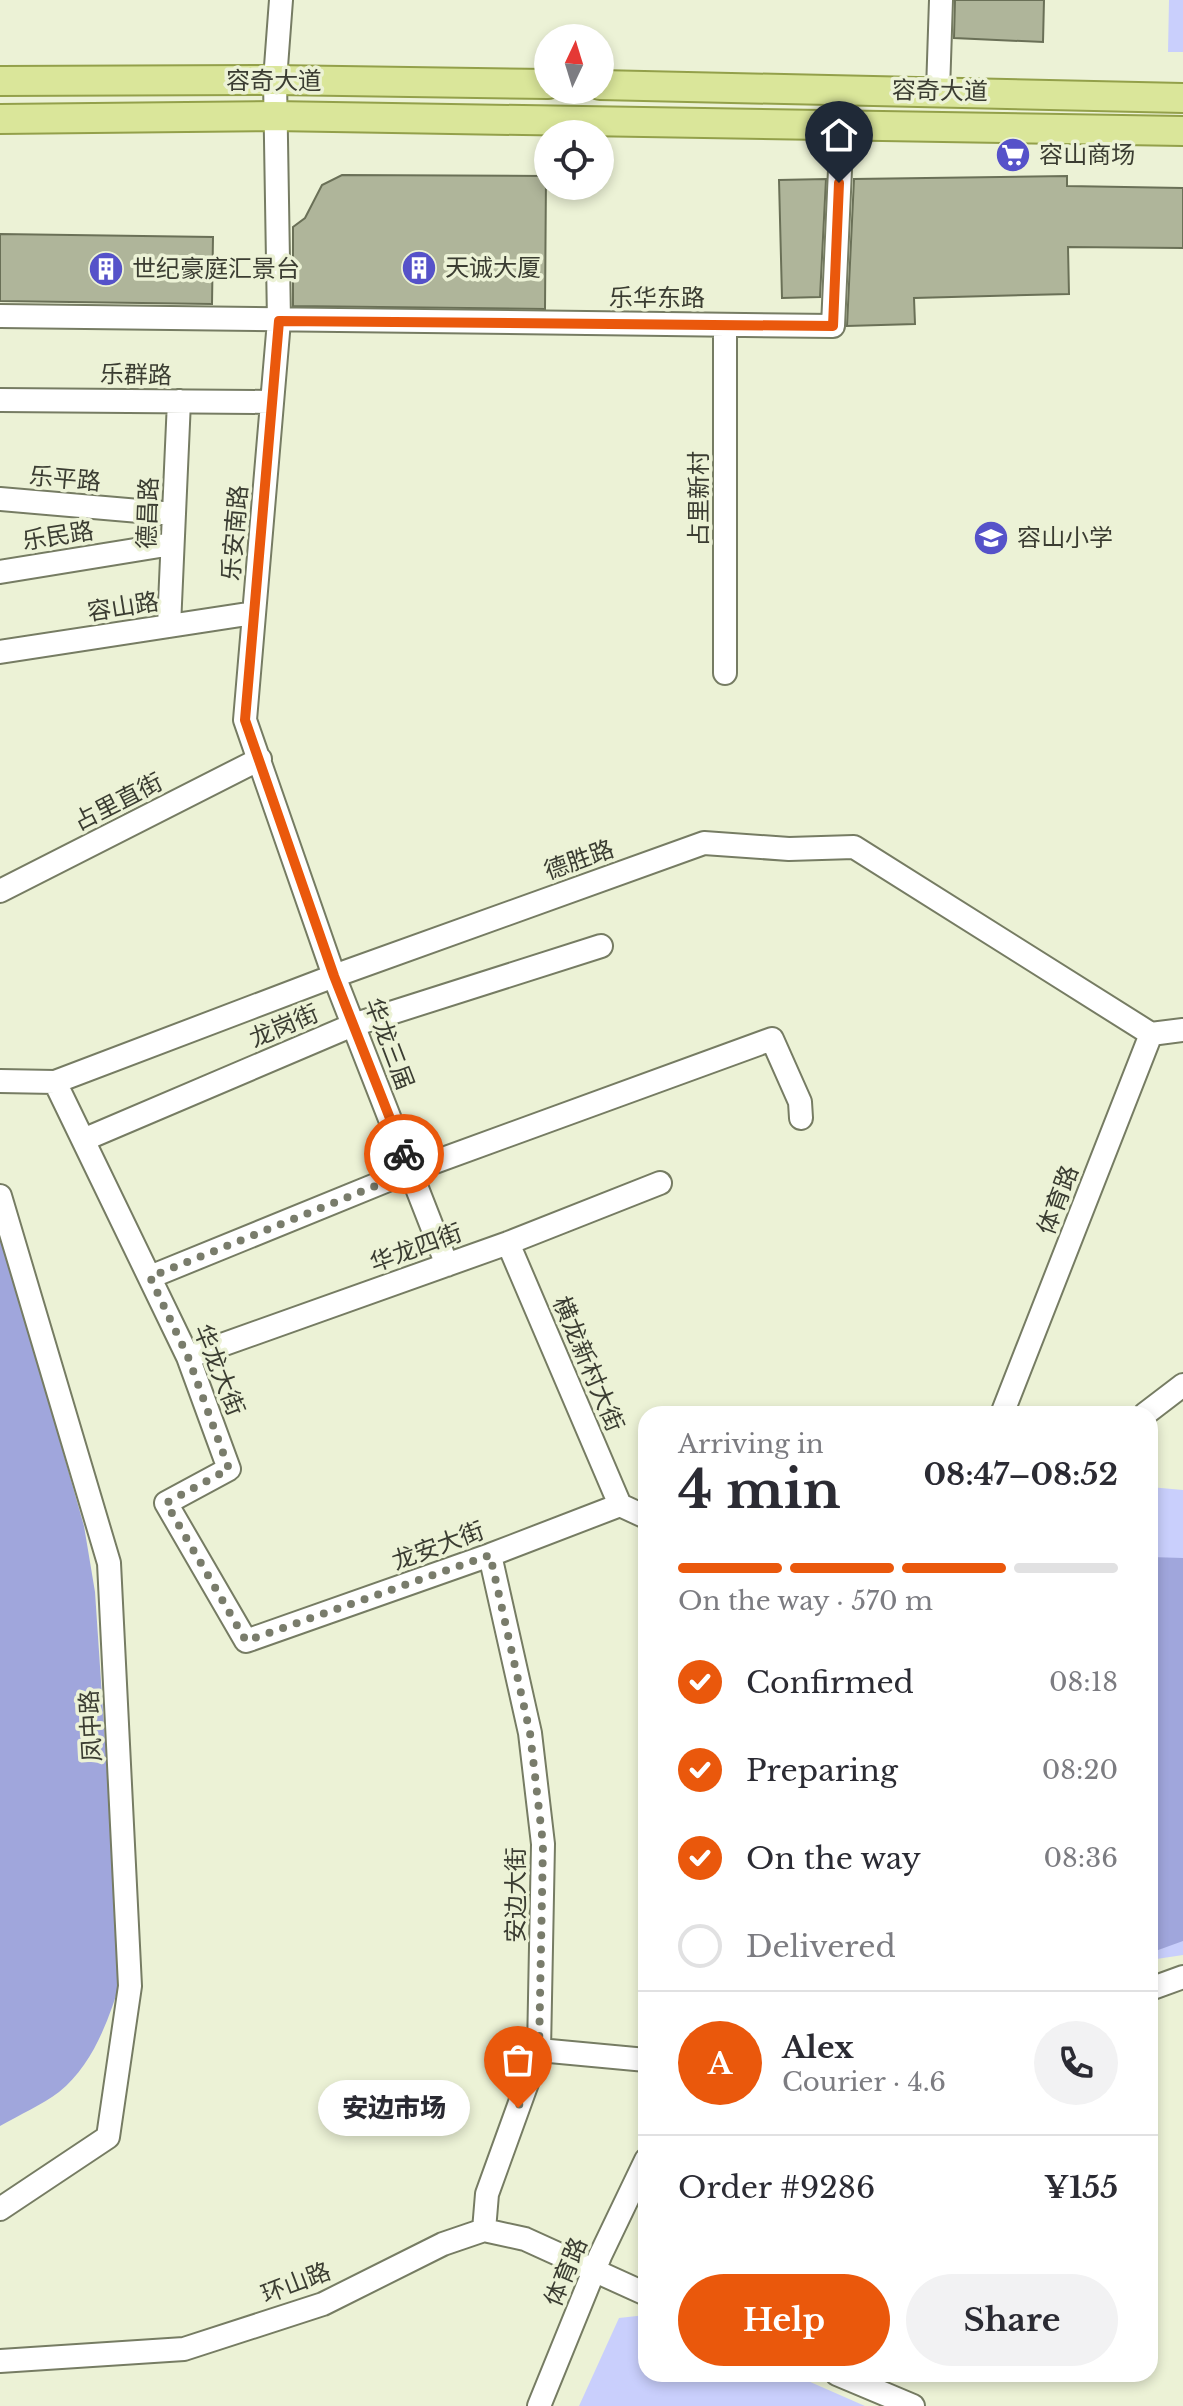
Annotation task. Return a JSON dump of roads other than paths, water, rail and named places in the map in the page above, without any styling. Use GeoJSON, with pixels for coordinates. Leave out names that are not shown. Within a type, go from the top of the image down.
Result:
{"type":"FeatureCollection","features":[{"type":"Feature","properties":{"kind":"main road","name":"容奇大道"},"geometry":{"type":"LineString","coordinates":[[0,81],[275,80],[534,84]]}},
{"type":"Feature","properties":{"kind":"main road","name":"容奇大道"},"geometry":{"type":"LineString","coordinates":[[614,85],[1183,98]]}},
{"type":"Feature","properties":{"kind":"main road"},"geometry":{"type":"LineString","coordinates":[[0,119],[274,116],[1183,131]]}},
{"type":"Feature","properties":{"kind":"street","name":"乐安南路"},"geometry":{"type":"LineString","coordinates":[[281,0],[274,116],[279,321],[245,720],[334,976]]}},
{"type":"Feature","properties":{"kind":"street"},"geometry":{"type":"LineString","coordinates":[[938,91],[941,0]]}},
{"type":"Feature","properties":{"kind":"street","name":"乐华东路"},"geometry":{"type":"LineString","coordinates":[[0,316],[833,326],[842,125]]}},
{"type":"Feature","properties":{"kind":"street","name":"占里新村"},"geometry":{"type":"LineString","coordinates":[[725,325],[725,673]]}},
{"type":"Feature","properties":{"kind":"street","name":"乐群路"},"geometry":{"type":"LineString","coordinates":[[0,400],[272,402]]}},
{"type":"Feature","properties":{"kind":"street","name":"德昌路"},"geometry":{"type":"LineString","coordinates":[[169,626],[179,401]]}},
{"type":"Feature","properties":{"kind":"street","name":"乐平路"},"geometry":{"type":"LineString","coordinates":[[0,499],[174,514]]}},
{"type":"Feature","properties":{"kind":"street","name":"乐民路"},"geometry":{"type":"LineString","coordinates":[[0,572],[172,544]]}},
{"type":"Feature","properties":{"kind":"street","name":"容山路"},"geometry":{"type":"LineString","coordinates":[[0,652],[254,613]]}},
{"type":"Feature","properties":{"kind":"street","name":"占里直街"},"geometry":{"type":"LineString","coordinates":[[0,891],[260,759]]}},
{"type":"Feature","properties":{"kind":"street","name":"德胜路"},"geometry":{"type":"LineString","coordinates":[[0,1081],[55,1082],[334,976],[704,843],[789,849],[854,847],[1151,1034]]}},
{"type":"Feature","properties":{"kind":"street","name":"龙岗街"},"geometry":{"type":"LineString","coordinates":[[83,1140],[353,1025],[601,946]]}},
{"type":"Feature","properties":{"kind":"street","name":"华龙三届"},"geometry":{"type":"LineString","coordinates":[[334,976],[447,1265]]}},
{"type":"Feature","properties":{"kind":"street"},"geometry":{"type":"LineString","coordinates":[[1151,1034],[1183,1030]]}},
{"type":"Feature","properties":{"kind":"street","name":"体育路"},"geometry":{"type":"LineString","coordinates":[[1005,1406],[1151,1034]]}},
{"type":"Feature","properties":{"kind":"street"},"geometry":{"type":"LineString","coordinates":[[150,1277],[410,1171],[772,1039],[800,1102],[801,1118]]}},
{"type":"Feature","properties":{"kind":"street","name":"华龙大街"},"geometry":{"type":"LineString","coordinates":[[55,1082],[188,1357],[229,1469],[166,1503],[246,1641]]}},
{"type":"Feature","properties":{"kind":"street","name":"华龙四街"},"geometry":{"type":"LineString","coordinates":[[188,1357],[508,1243],[660,1183]]}},
{"type":"Feature","properties":{"kind":"street","name":"凤中路"},"geometry":{"type":"LineString","coordinates":[[0,1196],[109,1563],[130,1986],[108,2137],[0,2209]]}},
{"type":"Feature","properties":{"kind":"street","name":"横龙新村大街"},"geometry":{"type":"LineString","coordinates":[[508,1243],[620,1505]]}},
{"type":"Feature","properties":{"kind":"street"},"geometry":{"type":"LineString","coordinates":[[1155,1406],[1183,1385]]}},
{"type":"Feature","properties":{"kind":"street"},"geometry":{"type":"LineString","coordinates":[[620,1505],[638,1513]]}},
{"type":"Feature","properties":{"kind":"street","name":"龙安大街"},"geometry":{"type":"LineString","coordinates":[[246,1641],[490,1555],[620,1505]]}},
{"type":"Feature","properties":{"kind":"street","name":"安边大街"},"geometry":{"type":"LineString","coordinates":[[484,2230],[487,2194],[539,2050],[543,1844],[530,1733],[490,1555]]}},
{"type":"Feature","properties":{"kind":"street"},"geometry":{"type":"LineString","coordinates":[[1158,1986],[1183,1977]]}},
{"type":"Feature","properties":{"kind":"street"},"geometry":{"type":"LineString","coordinates":[[539,2050],[638,2059]]}},
{"type":"Feature","properties":{"kind":"street","name":"体育路"},"geometry":{"type":"LineString","coordinates":[[539,2406],[594,2272],[638,2177]]}},
{"type":"Feature","properties":{"kind":"street"},"geometry":{"type":"LineString","coordinates":[[484,2230],[525,2239],[638,2291]]}},
{"type":"Feature","properties":{"kind":"street","name":"环山路"},"geometry":{"type":"LineString","coordinates":[[0,2361],[184,2349],[323,2304],[443,2244],[484,2230]]}},
{"type":"Feature","properties":{"kind":"street"},"geometry":{"type":"LineString","coordinates":[[856,2382],[913,2406]]}},
{"type":"Feature","properties":{"kind":"place","name":"容山商场"},"geometry":{"type":"Point","coordinates":[1013,155]}},
{"type":"Feature","properties":{"kind":"place","name":"天诚大厦"},"geometry":{"type":"Point","coordinates":[419,268]}},
{"type":"Feature","properties":{"kind":"place","name":"世纪豪庭汇景台"},"geometry":{"type":"Point","coordinates":[106,269]}},
{"type":"Feature","properties":{"kind":"place","name":"容山小学"},"geometry":{"type":"Point","coordinates":[991,538]}},
{"type":"Feature","properties":{"kind":"place","name":"安边市场"},"geometry":{"type":"Point","coordinates":[518,2108]}}]}
